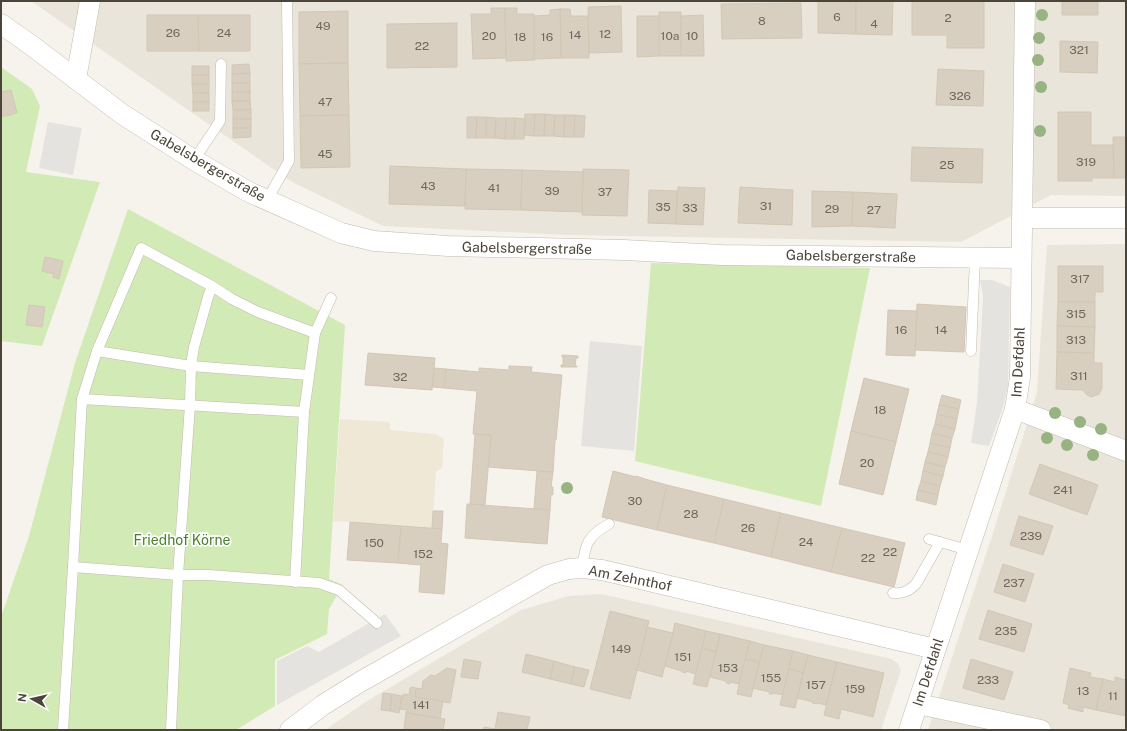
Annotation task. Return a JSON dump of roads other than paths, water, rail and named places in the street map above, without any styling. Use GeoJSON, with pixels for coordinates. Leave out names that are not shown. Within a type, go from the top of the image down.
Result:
{"type":"FeatureCollection","features":[{"type":"Feature","properties":{"kind":"street"},"geometry":{"type":"LineString","coordinates":[[76,79],[90,1]]}},
{"type":"Feature","properties":{"kind":"street","name":"Im Defdahl"},"geometry":{"type":"LineString","coordinates":[[909,730],[1015,409],[1020,377],[1025,1]]}},
{"type":"Feature","properties":{"kind":"street","name":"Gabelsbergerstraße"},"geometry":{"type":"LineString","coordinates":[[1,24],[122,114],[194,160],[247,191],[341,232],[374,241],[448,246],[624,250],[722,255],[1021,258]]}},
{"type":"Feature","properties":{"kind":"street"},"geometry":{"type":"LineString","coordinates":[[1022,218],[1126,218]]}},
{"type":"Feature","properties":{"kind":"street"},"geometry":{"type":"LineString","coordinates":[[1015,409],[1126,451]]}},
{"type":"Feature","properties":{"kind":"street","name":"Am Zehnthof"},"geometry":{"type":"LineString","coordinates":[[290,730],[360,682],[529,585],[548,575],[569,569],[582,568],[632,577],[935,649]]}},
{"type":"Feature","properties":{"kind":"street"},"geometry":{"type":"LineString","coordinates":[[918,704],[1041,730]]}},
{"type":"Feature","properties":{"kind":"lane"},"geometry":{"type":"LineString","coordinates":[[267,200],[289,161],[287,1]]}},
{"type":"Feature","properties":{"kind":"lane"},"geometry":{"type":"LineString","coordinates":[[194,160],[220,121],[221,64]]}},
{"type":"Feature","properties":{"kind":"lane"},"geometry":{"type":"LineString","coordinates":[[63,730],[74,567],[82,399],[98,350],[141,248],[258,312],[315,333]]}},
{"type":"Feature","properties":{"kind":"lane"},"geometry":{"type":"LineString","coordinates":[[970,351],[975,258]]}},
{"type":"Feature","properties":{"kind":"lane"},"geometry":{"type":"LineString","coordinates":[[171,730],[178,575],[190,405],[191,366],[194,347],[212,286]]}},
{"type":"Feature","properties":{"kind":"lane"},"geometry":{"type":"LineString","coordinates":[[295,582],[304,412],[315,333],[331,298]]}},
{"type":"Feature","properties":{"kind":"lane"},"geometry":{"type":"LineString","coordinates":[[98,350],[191,366],[309,375]]}},
{"type":"Feature","properties":{"kind":"lane"},"geometry":{"type":"LineString","coordinates":[[82,399],[304,412]]}},
{"type":"Feature","properties":{"kind":"lane"},"geometry":{"type":"LineString","coordinates":[[582,568],[586,545],[591,537],[600,529],[609,524]]}},
{"type":"Feature","properties":{"kind":"lane"},"geometry":{"type":"LineString","coordinates":[[929,539],[968,550]]}},
{"type":"Feature","properties":{"kind":"lane"},"geometry":{"type":"LineString","coordinates":[[893,593],[911,590],[940,542]]}},
{"type":"Feature","properties":{"kind":"lane"},"geometry":{"type":"LineString","coordinates":[[74,567],[178,575],[209,575],[319,583],[339,590],[377,624]]}},
{"type":"Feature","properties":{"kind":"park label","name":"Friedhof Körne"},"geometry":{"type":"Point","coordinates":[182,540]}}]}
